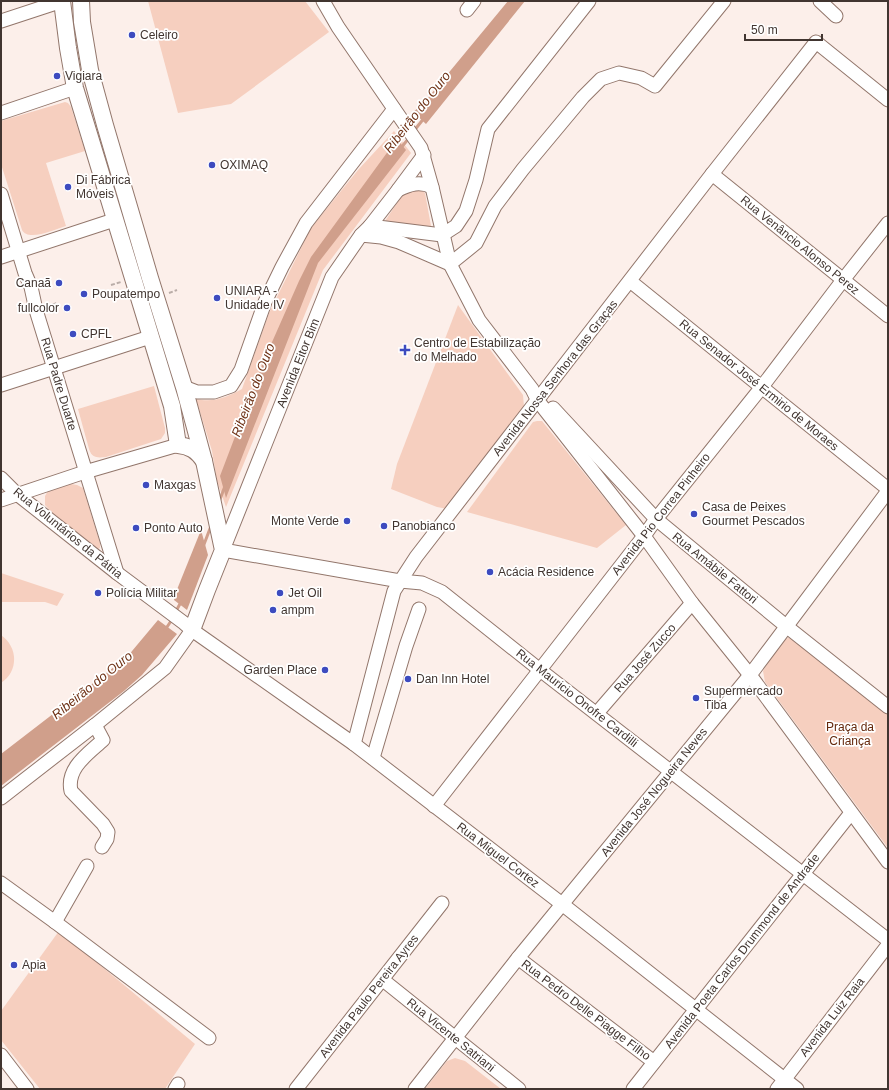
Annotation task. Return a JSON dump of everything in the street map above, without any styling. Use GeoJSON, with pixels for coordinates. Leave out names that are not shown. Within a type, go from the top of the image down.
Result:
{"type":"FeatureCollection","features":[{"type":"Feature","properties":{"kind":"main road"},"geometry":{"type":"LineString","coordinates":[[62,1],[75,88],[114,220],[172,406],[178,445],[186,446],[195,450],[204,461]]}},
{"type":"Feature","properties":{"kind":"main road"},"geometry":{"type":"LineString","coordinates":[[81,1],[82,22],[90,70],[148,270],[184,387],[204,461],[223,550],[207,590],[188,627]]}},
{"type":"Feature","properties":{"kind":"street"},"geometry":{"type":"LineString","coordinates":[[1,21],[62,1]]}},
{"type":"Feature","properties":{"kind":"street"},"geometry":{"type":"LineString","coordinates":[[323,1],[338,28],[422,151],[450,264],[479,320],[644,536],[692,603],[750,675],[888,862]]}},
{"type":"Feature","properties":{"kind":"street"},"geometry":{"type":"LineString","coordinates":[[366,230],[442,235],[456,226],[466,211],[476,180],[488,129],[589,1]]}},
{"type":"Feature","properties":{"kind":"street"},"geometry":{"type":"LineString","coordinates":[[450,264],[476,243],[495,206],[582,97],[601,79],[619,73],[640,78],[655,86],[724,1]]}},
{"type":"Feature","properties":{"kind":"street"},"geometry":{"type":"LineString","coordinates":[[820,1],[836,16]]}},
{"type":"Feature","properties":{"kind":"street","name":"Avenida Nossa Senhora das Graças"},"geometry":{"type":"LineString","coordinates":[[354,744],[394,591],[400,581],[416,557],[537,395],[630,281],[816,42],[888,100]]}},
{"type":"Feature","properties":{"kind":"street"},"geometry":{"type":"LineString","coordinates":[[1,113],[75,88]]}},
{"type":"Feature","properties":{"kind":"street"},"geometry":{"type":"LineString","coordinates":[[184,387],[197,392],[214,392],[231,386],[241,370],[265,302],[306,223],[398,115]]}},
{"type":"Feature","properties":{"kind":"street","name":"Avenida Eitor Bim"},"geometry":{"type":"LineString","coordinates":[[223,550],[332,277],[366,230],[398,190],[422,151]]}},
{"type":"Feature","properties":{"kind":"street","name":"Rua Venâncio Alonso Perez"},"geometry":{"type":"LineString","coordinates":[[712,174],[888,316]]}},
{"type":"Feature","properties":{"kind":"street"},"geometry":{"type":"LineString","coordinates":[[398,190],[411,184],[425,183],[432,187]]}},
{"type":"Feature","properties":{"kind":"street","name":"Rua Padre Duarte"},"geometry":{"type":"LineString","coordinates":[[1,194],[25,273],[31,287],[36,310],[117,574]]}},
{"type":"Feature","properties":{"kind":"street"},"geometry":{"type":"LineString","coordinates":[[1,257],[114,220]]}},
{"type":"Feature","properties":{"kind":"street","name":"Avenida Pio Correa Pinheiro"},"geometry":{"type":"LineString","coordinates":[[434,806],[888,223]]}},
{"type":"Feature","properties":{"kind":"street"},"geometry":{"type":"LineString","coordinates":[[366,230],[381,237],[399,242],[450,264]]}},
{"type":"Feature","properties":{"kind":"street","name":"Rua Senador José Ermirio de Moraes"},"geometry":{"type":"LineString","coordinates":[[630,281],[888,490]]}},
{"type":"Feature","properties":{"kind":"street"},"geometry":{"type":"LineString","coordinates":[[1,385],[150,337]]}},
{"type":"Feature","properties":{"kind":"street","name":"Rua Amábile Fattori"},"geometry":{"type":"LineString","coordinates":[[537,395],[656,519],[786,626],[888,707]]}},
{"type":"Feature","properties":{"kind":"street"},"geometry":{"type":"LineString","coordinates":[[1,500],[85,472],[178,445]]}},
{"type":"Feature","properties":{"kind":"street","name":"Rua Voluntários da Pátria"},"geometry":{"type":"LineString","coordinates":[[1,478],[17,494],[117,574],[188,627]]}},
{"type":"Feature","properties":{"kind":"street","name":"Avenida José Nogueira Neves"},"geometry":{"type":"LineString","coordinates":[[415,1089],[518,958],[750,675],[888,490]]}},
{"type":"Feature","properties":{"kind":"street","name":"Rua Mauricio Onofre Cardilli"},"geometry":{"type":"LineString","coordinates":[[223,550],[400,581],[422,583],[442,592],[540,670],[888,940]]}},
{"type":"Feature","properties":{"kind":"street","name":"Rua José Zucco"},"geometry":{"type":"LineString","coordinates":[[597,713],[692,603]]}},
{"type":"Feature","properties":{"kind":"street"},"geometry":{"type":"LineString","coordinates":[[373,758],[406,646],[419,609]]}},
{"type":"Feature","properties":{"kind":"street"},"geometry":{"type":"LineString","coordinates":[[1,798],[165,668],[188,627]]}},
{"type":"Feature","properties":{"kind":"street","name":"Rua Miguel Cortez"},"geometry":{"type":"LineString","coordinates":[[188,627],[373,758],[696,1010],[780,1084],[797,1089]]}},
{"type":"Feature","properties":{"kind":"street"},"geometry":{"type":"LineString","coordinates":[[95,725],[103,740],[79,762],[70,777],[69,784],[71,791],[77,799],[103,824],[108,832],[107,840],[102,848]]}},
{"type":"Feature","properties":{"kind":"street","name":"Avenida Poeta Carlos Drummond de Andrade"},"geometry":{"type":"LineString","coordinates":[[634,1089],[852,813]]}},
{"type":"Feature","properties":{"kind":"street"},"geometry":{"type":"LineString","coordinates":[[55,922],[87,866]]}},
{"type":"Feature","properties":{"kind":"street"},"geometry":{"type":"LineString","coordinates":[[1,883],[209,1038]]}},
{"type":"Feature","properties":{"kind":"street","name":"Avenida Paulo Pereira Ayres"},"geometry":{"type":"LineString","coordinates":[[296,1089],[442,903]]}},
{"type":"Feature","properties":{"kind":"street","name":"Avenida Luiz Raia"},"geometry":{"type":"LineString","coordinates":[[780,1084],[888,945]]}},
{"type":"Feature","properties":{"kind":"street","name":"Rua Pedro Delle Piagge Filho"},"geometry":{"type":"LineString","coordinates":[[518,958],[654,1062]]}},
{"type":"Feature","properties":{"kind":"street","name":"Rua Vicente Satriani"},"geometry":{"type":"LineString","coordinates":[[382,980],[519,1089]]}},
{"type":"Feature","properties":{"kind":"street"},"geometry":{"type":"LineString","coordinates":[[1,1055],[27,1089]]}},
{"type":"Feature","properties":{"kind":"path"},"geometry":{"type":"LineString","coordinates":[[111,285],[122,281]]}},
{"type":"Feature","properties":{"kind":"green space"},"geometry":{"type":"Polygon","coordinates":[[[148,1],[305,1],[329,32],[231,104],[178,113],[148,1]]]}},
{"type":"Feature","properties":{"kind":"green space"},"geometry":{"type":"Polygon","coordinates":[[[65,102],[71,107],[85,151],[46,163],[66,226],[42,234],[30,235],[22,230],[1,164],[1,121],[65,102]]]}},
{"type":"Feature","properties":{"kind":"green space"},"geometry":{"type":"Polygon","coordinates":[[[394,131],[411,153],[323,270],[226,507],[217,481],[212,451],[196,399],[215,400],[242,389],[269,313],[311,228],[358,170],[394,131]]]}},
{"type":"Feature","properties":{"kind":"green space"},"geometry":{"type":"Polygon","coordinates":[[[420,189],[425,193],[431,226],[427,227],[385,221],[407,190],[420,189]]]}},
{"type":"Feature","properties":{"kind":"green space"},"geometry":{"type":"Polygon","coordinates":[[[458,305],[523,395],[524,407],[448,509],[437,507],[391,489],[397,464],[458,305]]]}},
{"type":"Feature","properties":{"kind":"green space"},"geometry":{"type":"Polygon","coordinates":[[[154,386],[165,428],[165,433],[161,439],[106,457],[93,456],[89,449],[78,409],[154,386]]]}},
{"type":"Feature","properties":{"kind":"green space"},"geometry":{"type":"Polygon","coordinates":[[[542,421],[626,525],[597,548],[467,512],[533,422],[542,421]]]}},
{"type":"Feature","properties":{"kind":"green space"},"geometry":{"type":"Polygon","coordinates":[[[71,484],[83,488],[100,543],[100,548],[98,549],[58,519],[45,505],[45,496],[48,491],[71,484]]]}},
{"type":"Feature","properties":{"kind":"green space"},"geometry":{"type":"Polygon","coordinates":[[[1,573],[64,594],[57,606],[45,602],[1,602],[1,573]]]}},
{"type":"Feature","properties":{"kind":"green space"},"geometry":{"type":"Polygon","coordinates":[[[1,635],[11,646],[14,659],[11,672],[1,683],[1,635]]]}},
{"type":"Feature","properties":{"kind":"green space","name":"Praça da Criança"},"geometry":{"type":"Polygon","coordinates":[[[791,637],[888,715],[888,848],[765,682],[763,671],[782,640],[791,637]]]}},
{"type":"Feature","properties":{"kind":"green space"},"geometry":{"type":"Polygon","coordinates":[[[59,931],[195,1044],[165,1089],[40,1089],[1,1040],[1,1011],[59,931]]]}},
{"type":"Feature","properties":{"kind":"green space"},"geometry":{"type":"Polygon","coordinates":[[[455,1058],[465,1061],[501,1089],[425,1089],[447,1061],[455,1058]]]}},
{"type":"Feature","properties":{"kind":"water"},"geometry":{"type":"Polygon","coordinates":[[[508,1],[525,1],[426,124],[413,112],[422,105],[508,1]]]}},
{"type":"Feature","properties":{"kind":"water"},"geometry":{"type":"Polygon","coordinates":[[[397,139],[406,150],[318,263],[226,498],[220,476],[265,358],[299,281],[311,257],[397,139]]]}},
{"type":"Feature","properties":{"kind":"water"},"geometry":{"type":"Polygon","coordinates":[[[201,530],[208,555],[187,610],[174,600],[201,530]]]}},
{"type":"Feature","properties":{"kind":"water"},"geometry":{"type":"Polygon","coordinates":[[[158,620],[177,634],[142,675],[124,691],[1,786],[1,754],[127,657],[158,620]]]}},
{"type":"Feature","properties":{"kind":"waterway","name":"Ribeirão do Ouro"},"geometry":{"type":"LineString","coordinates":[[413,132],[425,117]]}},
{"type":"Feature","properties":{"kind":"waterway","name":"Ribeirão do Ouro"},"geometry":{"type":"LineString","coordinates":[[400,149],[409,138]]}},
{"type":"Feature","properties":{"kind":"waterway","name":"Ribeirão do Ouro"},"geometry":{"type":"LineString","coordinates":[[219,502],[225,486]]}},
{"type":"Feature","properties":{"kind":"waterway","name":"Ribeirão do Ouro"},"geometry":{"type":"LineString","coordinates":[[203,547],[211,526]]}},
{"type":"Feature","properties":{"kind":"waterway","name":"Ribeirão do Ouro"},"geometry":{"type":"LineString","coordinates":[[175,613],[181,602]]}},
{"type":"Feature","properties":{"kind":"waterway","name":"Ribeirão do Ouro"},"geometry":{"type":"LineString","coordinates":[[165,630],[173,618]]}},
{"type":"Feature","properties":{"kind":"place","name":"Celeiro"},"geometry":{"type":"Point","coordinates":[132,35]}},
{"type":"Feature","properties":{"kind":"place","name":"Vigiara"},"geometry":{"type":"Point","coordinates":[57,76]}},
{"type":"Feature","properties":{"kind":"place","name":"OXIMAQ"},"geometry":{"type":"Point","coordinates":[212,165]}},
{"type":"Feature","properties":{"kind":"place","name":"Di Fábrica Móveis"},"geometry":{"type":"Point","coordinates":[68,187]}},
{"type":"Feature","properties":{"kind":"place","name":"Canaã"},"geometry":{"type":"Point","coordinates":[59,283]}},
{"type":"Feature","properties":{"kind":"place","name":"Poupatempo"},"geometry":{"type":"Point","coordinates":[84,294]}},
{"type":"Feature","properties":{"kind":"place","name":"UNIARA - Unidade IV"},"geometry":{"type":"Point","coordinates":[217,298]}},
{"type":"Feature","properties":{"kind":"place","name":"fullcolor"},"geometry":{"type":"Point","coordinates":[67,308]}},
{"type":"Feature","properties":{"kind":"place","name":"CPFL"},"geometry":{"type":"Point","coordinates":[73,334]}},
{"type":"Feature","properties":{"kind":"place","name":"Centro de Estabilização do Melhado"},"geometry":{"type":"Point","coordinates":[405,350]}},
{"type":"Feature","properties":{"kind":"place","name":"Maxgas"},"geometry":{"type":"Point","coordinates":[146,485]}},
{"type":"Feature","properties":{"kind":"place","name":"Casa de Peixes Gourmet Pescados"},"geometry":{"type":"Point","coordinates":[694,514]}},
{"type":"Feature","properties":{"kind":"place","name":"Monte Verde"},"geometry":{"type":"Point","coordinates":[347,521]}},
{"type":"Feature","properties":{"kind":"place","name":"Panobianco"},"geometry":{"type":"Point","coordinates":[384,526]}},
{"type":"Feature","properties":{"kind":"place","name":"Ponto Auto"},"geometry":{"type":"Point","coordinates":[136,528]}},
{"type":"Feature","properties":{"kind":"place","name":"Acácia Residence"},"geometry":{"type":"Point","coordinates":[490,572]}},
{"type":"Feature","properties":{"kind":"place","name":"Polícia Militar"},"geometry":{"type":"Point","coordinates":[98,593]}},
{"type":"Feature","properties":{"kind":"place","name":"Jet Oil"},"geometry":{"type":"Point","coordinates":[280,593]}},
{"type":"Feature","properties":{"kind":"place","name":"ampm"},"geometry":{"type":"Point","coordinates":[273,610]}},
{"type":"Feature","properties":{"kind":"place","name":"Garden Place"},"geometry":{"type":"Point","coordinates":[325,670]}},
{"type":"Feature","properties":{"kind":"place","name":"Dan Inn Hotel"},"geometry":{"type":"Point","coordinates":[408,679]}},
{"type":"Feature","properties":{"kind":"place","name":"Supermercado Tiba"},"geometry":{"type":"Point","coordinates":[696,698]}},
{"type":"Feature","properties":{"kind":"place","name":"Apia"},"geometry":{"type":"Point","coordinates":[14,965]}}]}
